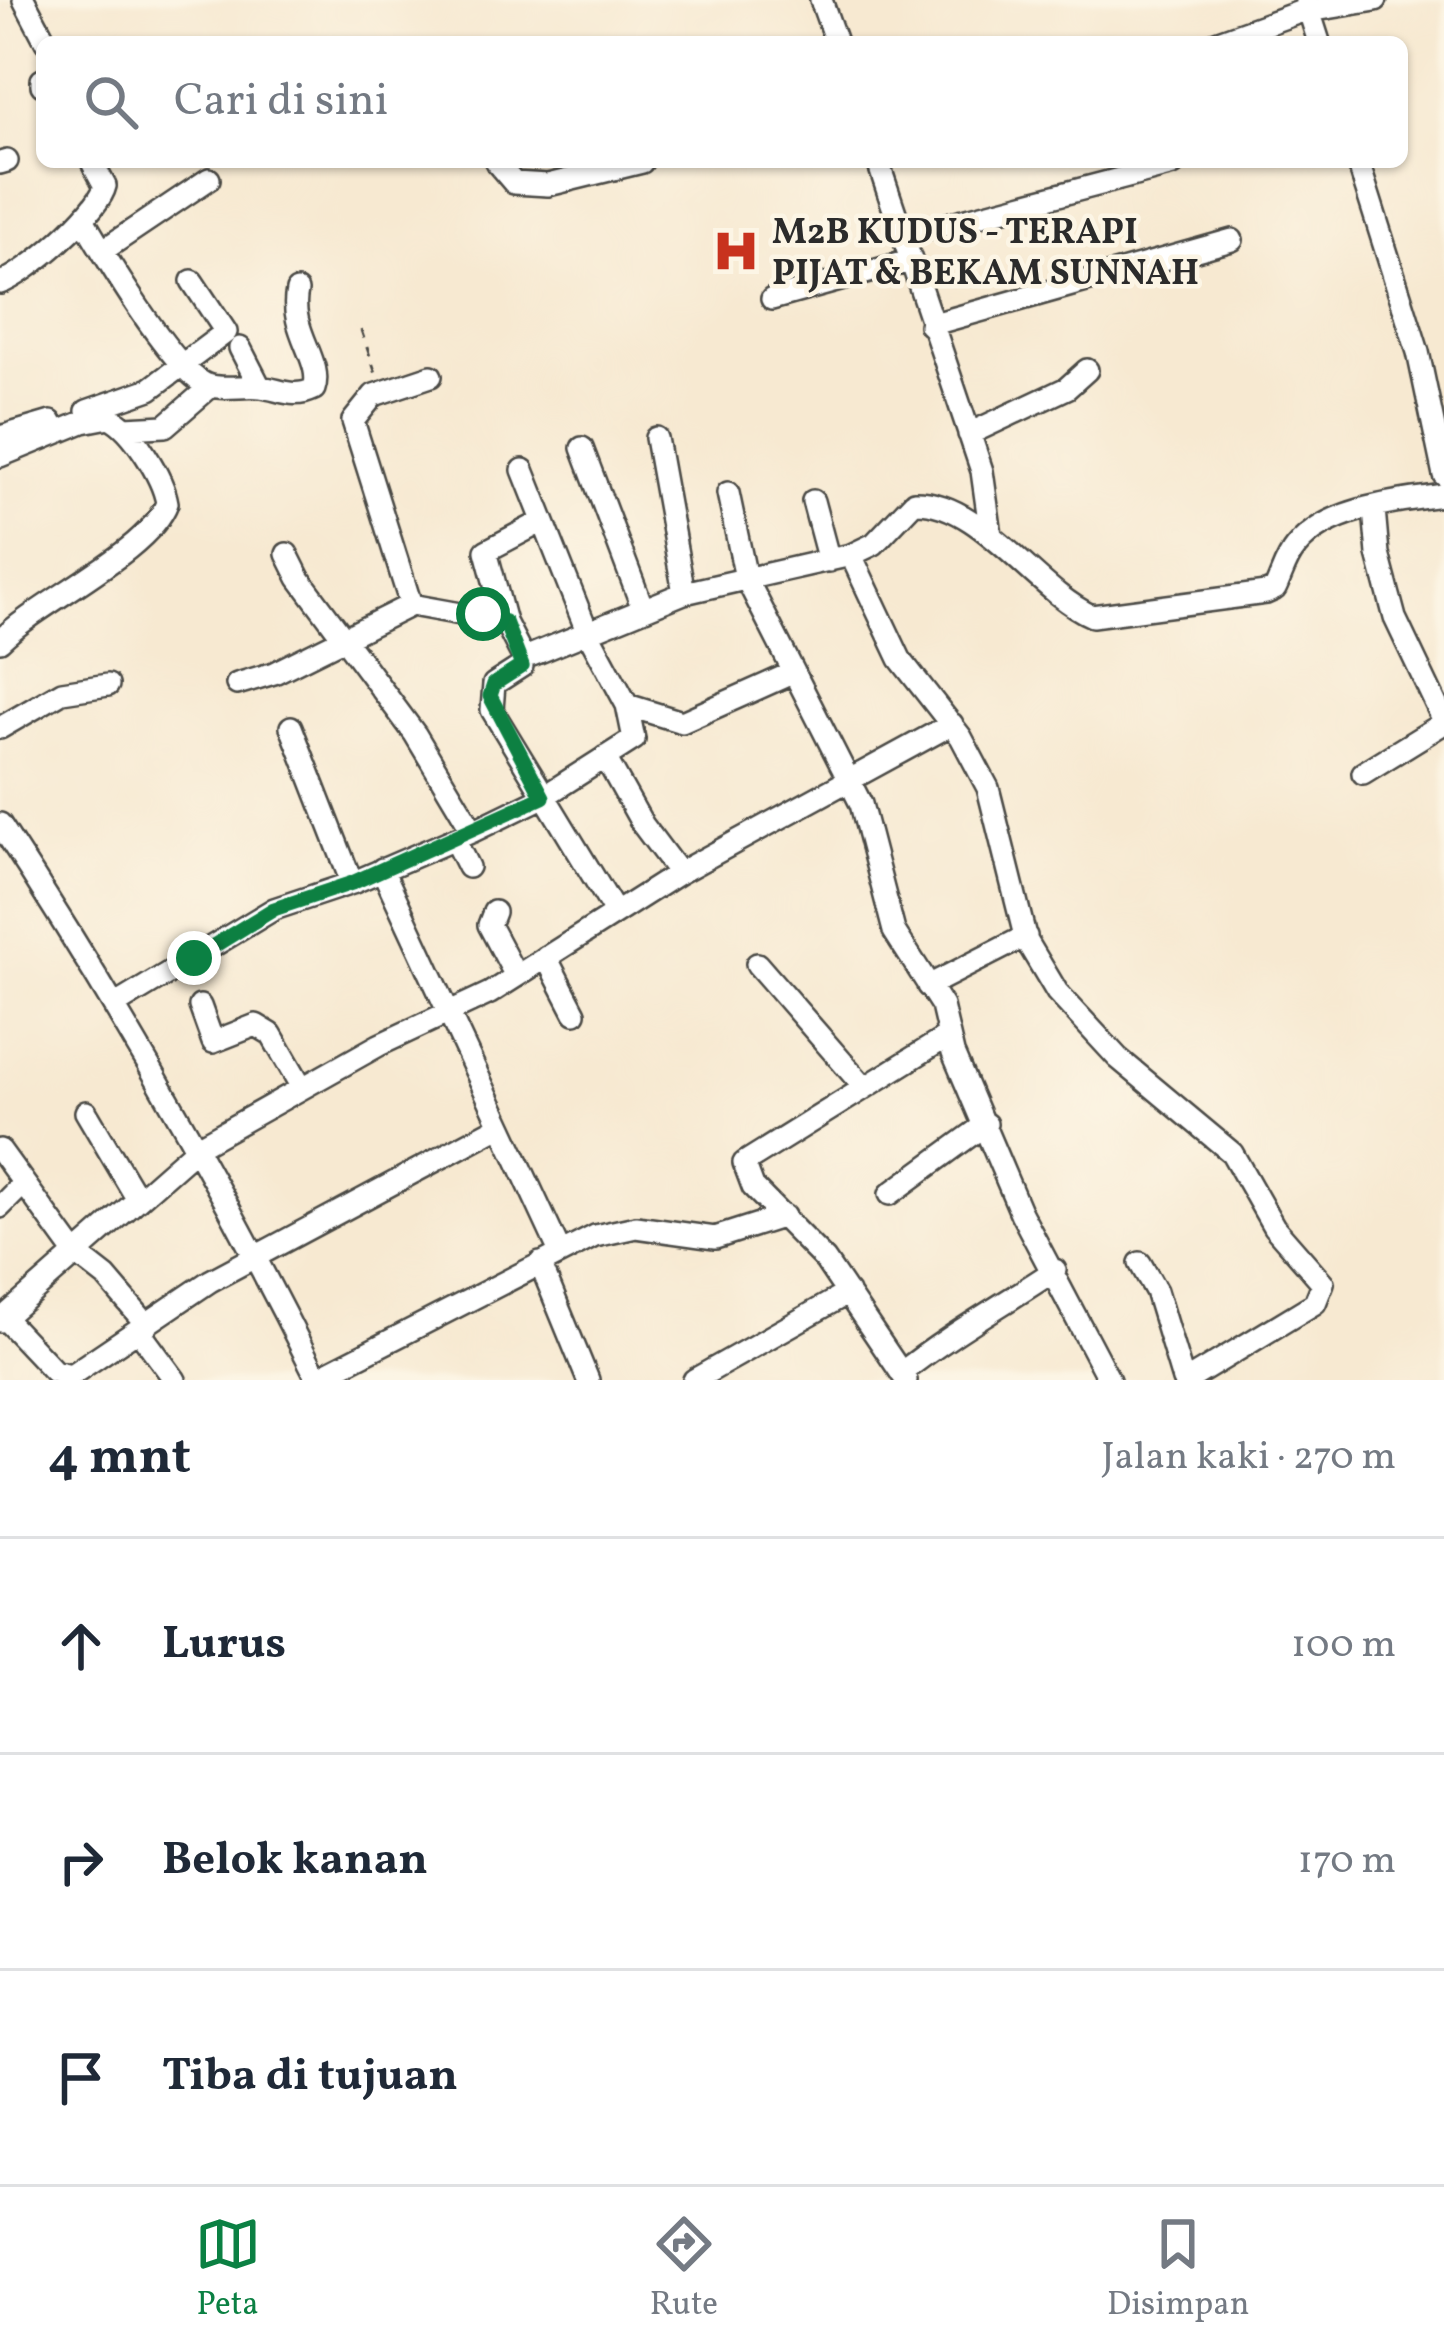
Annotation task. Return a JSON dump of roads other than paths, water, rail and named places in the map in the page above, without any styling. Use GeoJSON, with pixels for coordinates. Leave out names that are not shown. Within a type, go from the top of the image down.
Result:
{"type":"FeatureCollection","features":[{"type":"Feature","properties":{"kind":"street"},"geometry":{"type":"LineString","coordinates":[[24,0],[43,36]]}},
{"type":"Feature","properties":{"kind":"street"},"geometry":{"type":"LineString","coordinates":[[821,0],[834,36]]}},
{"type":"Feature","properties":{"kind":"street"},"geometry":{"type":"LineString","coordinates":[[1232,36],[1308,7],[1376,0]]}},
{"type":"Feature","properties":{"kind":"street"},"geometry":{"type":"LineString","coordinates":[[1308,7],[1317,36]]}},
{"type":"Feature","properties":{"kind":"street"},"geometry":{"type":"LineString","coordinates":[[0,283],[32,268],[47,247],[97,208],[105,186],[95,168]]}},
{"type":"Feature","properties":{"kind":"street"},"geometry":{"type":"LineString","coordinates":[[501,168],[514,183],[548,184],[616,168]]}},
{"type":"Feature","properties":{"kind":"street"},"geometry":{"type":"LineString","coordinates":[[880,168],[986,484],[991,536]]}},
{"type":"Feature","properties":{"kind":"street"},"geometry":{"type":"LineString","coordinates":[[902,236],[1162,168]]}},
{"type":"Feature","properties":{"kind":"street"},"geometry":{"type":"LineString","coordinates":[[1360,168],[1418,352],[1444,476]]}},
{"type":"Feature","properties":{"kind":"street"},"geometry":{"type":"LineString","coordinates":[[102,251],[209,179]]}},
{"type":"Feature","properties":{"kind":"street"},"geometry":{"type":"LineString","coordinates":[[82,219],[185,366],[210,387],[260,387],[295,396],[318,382],[293,314],[297,291]]}},
{"type":"Feature","properties":{"kind":"street"},"geometry":{"type":"LineString","coordinates":[[930,325],[1232,240]]}},
{"type":"Feature","properties":{"kind":"street"},"geometry":{"type":"LineString","coordinates":[[772,299],[909,261]]}},
{"type":"Feature","properties":{"kind":"street"},"geometry":{"type":"LineString","coordinates":[[0,436],[124,400],[185,366],[227,331],[192,281]]}},
{"type":"Feature","properties":{"kind":"street"},"geometry":{"type":"LineString","coordinates":[[239,348],[260,387]]}},
{"type":"Feature","properties":{"kind":"street"},"geometry":{"type":"LineString","coordinates":[[969,434],[1067,388],[1087,370]]}},
{"type":"Feature","properties":{"kind":"street"},"geometry":{"type":"LineString","coordinates":[[412,605],[353,421],[363,404],[382,392],[431,376]]}},
{"type":"Feature","properties":{"kind":"street"},"geometry":{"type":"LineString","coordinates":[[125,428],[165,426],[210,387]]}},
{"type":"Feature","properties":{"kind":"street"},"geometry":{"type":"LineString","coordinates":[[0,456],[96,418],[117,420],[162,484],[165,512],[84,580],[0,641]]}},
{"type":"Feature","properties":{"kind":"street"},"geometry":{"type":"LineString","coordinates":[[656,438],[684,593]]}},
{"type":"Feature","properties":{"kind":"street"},"geometry":{"type":"LineString","coordinates":[[582,448],[643,609]]}},
{"type":"Feature","properties":{"kind":"street"},"geometry":{"type":"LineString","coordinates":[[117,1004],[274,909],[352,883],[543,797],[634,739],[627,705],[587,631],[523,470]]}},
{"type":"Feature","properties":{"kind":"street"},"geometry":{"type":"LineString","coordinates":[[728,493],[746,578],[850,778],[894,931],[941,1006],[948,1036],[1022,1213],[1108,1380]]}},
{"type":"Feature","properties":{"kind":"street"},"geometry":{"type":"LineString","coordinates":[[523,657],[684,593],[840,558],[874,544],[914,502],[928,501],[991,536],[1092,616],[1266,593],[1275,589],[1293,550],[1307,534],[1352,513],[1444,495]]}},
{"type":"Feature","properties":{"kind":"street"},"geometry":{"type":"LineString","coordinates":[[813,501],[840,558],[900,658],[952,724],[988,788],[1026,937],[1057,992],[1118,1058],[1232,1154],[1274,1227],[1323,1283],[1315,1303],[1185,1380],[1156,1291],[1139,1263]]}},
{"type":"Feature","properties":{"kind":"street"},"geometry":{"type":"LineString","coordinates":[[1363,772],[1444,722],[1438,691],[1395,618],[1378,554],[1374,509]]}},
{"type":"Feature","properties":{"kind":"street"},"geometry":{"type":"LineString","coordinates":[[543,521],[486,551],[505,622],[523,657],[522,666],[494,684],[490,696],[543,797],[615,912]]}},
{"type":"Feature","properties":{"kind":"street"},"geometry":{"type":"LineString","coordinates":[[287,554],[416,734],[463,834],[468,867]]}},
{"type":"Feature","properties":{"kind":"street"},"geometry":{"type":"LineString","coordinates":[[237,683],[277,679],[343,638],[412,605],[505,622]]}},
{"type":"Feature","properties":{"kind":"street"},"geometry":{"type":"LineString","coordinates":[[627,705],[682,722],[792,673]]}},
{"type":"Feature","properties":{"kind":"street"},"geometry":{"type":"LineString","coordinates":[[0,728],[62,692],[107,685]]}},
{"type":"Feature","properties":{"kind":"street"},"geometry":{"type":"LineString","coordinates":[[500,1126],[256,1257],[65,1376],[2,1319],[199,1145],[302,1086],[517,976],[679,872],[952,724]]}},
{"type":"Feature","properties":{"kind":"street"},"geometry":{"type":"LineString","coordinates":[[291,727],[352,883]]}},
{"type":"Feature","properties":{"kind":"street"},"geometry":{"type":"LineString","coordinates":[[605,758],[644,825],[679,872]]}},
{"type":"Feature","properties":{"kind":"street"},"geometry":{"type":"LineString","coordinates":[[0,824],[117,1004],[199,1145],[317,1379],[549,1256],[615,1229],[636,1227],[715,1238],[784,1216]]}},
{"type":"Feature","properties":{"kind":"street"},"geometry":{"type":"LineString","coordinates":[[382,869],[500,1126],[549,1256],[588,1380]]}},
{"type":"Feature","properties":{"kind":"street"},"geometry":{"type":"LineString","coordinates":[[494,912],[489,926],[517,976]]}},
{"type":"Feature","properties":{"kind":"street"},"geometry":{"type":"LineString","coordinates":[[928,986],[1026,937]]}},
{"type":"Feature","properties":{"kind":"street"},"geometry":{"type":"LineString","coordinates":[[546,957],[575,1012]]}},
{"type":"Feature","properties":{"kind":"street"},"geometry":{"type":"LineString","coordinates":[[757,964],[864,1087]]}},
{"type":"Feature","properties":{"kind":"street"},"geometry":{"type":"LineString","coordinates":[[200,1006],[213,1042],[256,1025],[271,1034],[302,1086]]}},
{"type":"Feature","properties":{"kind":"street"},"geometry":{"type":"LineString","coordinates":[[948,1036],[744,1163],[753,1186],[811,1241],[903,1377],[953,1333],[983,1320],[1055,1270]]}},
{"type":"Feature","properties":{"kind":"street"},"geometry":{"type":"LineString","coordinates":[[86,1112],[137,1200]]}},
{"type":"Feature","properties":{"kind":"street"},"geometry":{"type":"LineString","coordinates":[[890,1193],[986,1124]]}},
{"type":"Feature","properties":{"kind":"street"},"geometry":{"type":"LineString","coordinates":[[0,1150],[74,1252],[106,1277],[175,1380]]}},
{"type":"Feature","properties":{"kind":"street"},"geometry":{"type":"LineString","coordinates":[[0,1207],[24,1184]]}},
{"type":"Feature","properties":{"kind":"street"},"geometry":{"type":"LineString","coordinates":[[694,1380],[848,1293]]}},
{"type":"Feature","properties":{"kind":"place","name":"M2B KUDUS - TERAPI PIJAT & BEKAM SUNNAH"},"geometry":{"type":"Point","coordinates":[736,251]}}]}
